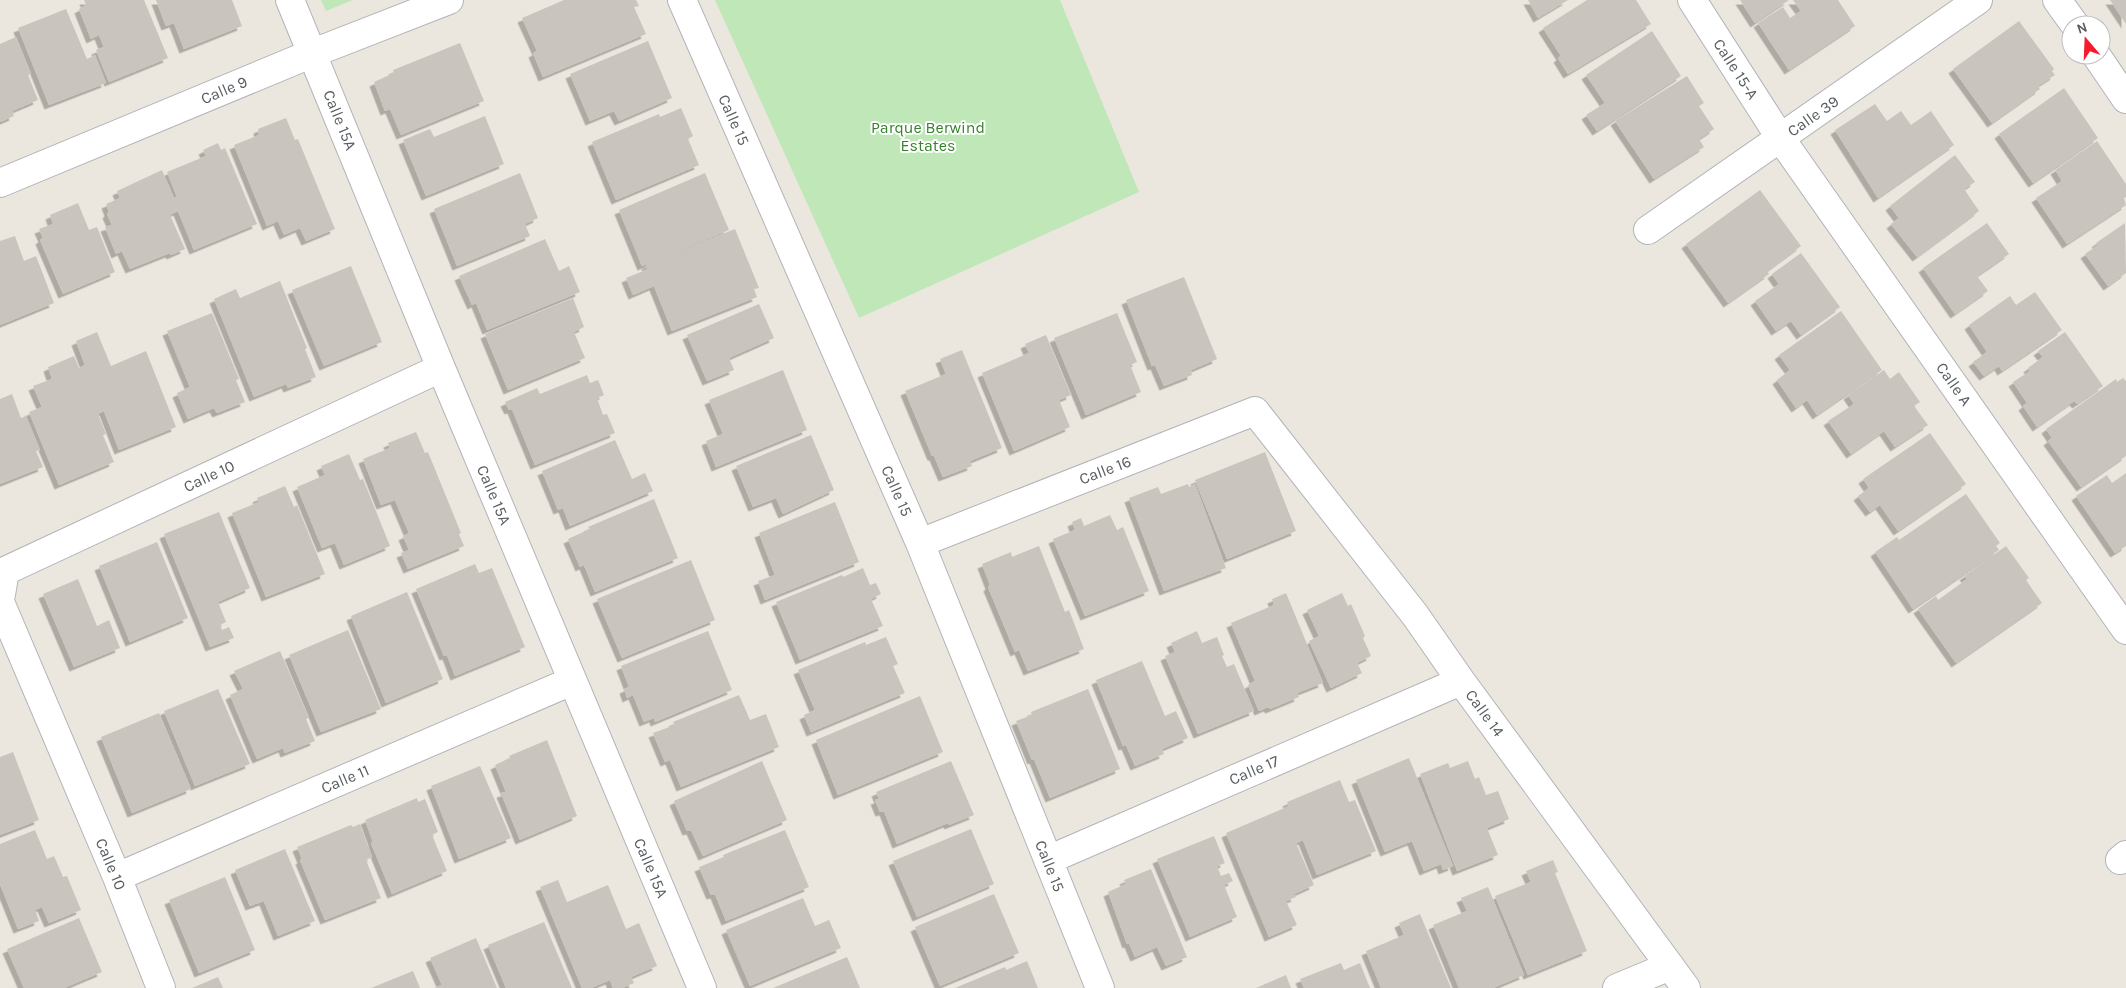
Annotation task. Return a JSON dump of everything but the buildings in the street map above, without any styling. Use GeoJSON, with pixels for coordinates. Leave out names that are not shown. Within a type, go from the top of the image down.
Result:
{"type":"FeatureCollection","features":[{"type":"Feature","properties":{"kind":"street","name":"Calle 15A"},"geometry":{"type":"LineString","coordinates":[[290,0],[441,368],[702,988]]}},
{"type":"Feature","properties":{"kind":"street","name":"Calle 9"},"geometry":{"type":"LineString","coordinates":[[0,183],[313,53],[450,0]]}},
{"type":"Feature","properties":{"kind":"street","name":"Calle 15"},"geometry":{"type":"LineString","coordinates":[[682,0],[920,543],[1100,988]]}},
{"type":"Feature","properties":{"kind":"street","name":"Calle 15-A"},"geometry":{"type":"LineString","coordinates":[[1692,0],[1781,139]]}},
{"type":"Feature","properties":{"kind":"street","name":"Calle 39"},"geometry":{"type":"LineString","coordinates":[[1648,230],[1978,0]]}},
{"type":"Feature","properties":{"kind":"street"},"geometry":{"type":"LineString","coordinates":[[2057,0],[2068,15]]}},
{"type":"Feature","properties":{"kind":"street"},"geometry":{"type":"LineString","coordinates":[[2103,65],[2126,99]]}},
{"type":"Feature","properties":{"kind":"street","name":"Calle A"},"geometry":{"type":"LineString","coordinates":[[1781,139],[2126,630]]}},
{"type":"Feature","properties":{"kind":"street","name":"Calle 10"},"geometry":{"type":"LineString","coordinates":[[162,988],[0,601],[5,571],[441,368]]}},
{"type":"Feature","properties":{"kind":"street","name":"Calle 16"},"geometry":{"type":"LineString","coordinates":[[920,543],[1255,412],[1278,441]]}},
{"type":"Feature","properties":{"kind":"street","name":"Calle 14"},"geometry":{"type":"LineString","coordinates":[[1278,441],[1415,615],[1461,681],[1686,988]]}},
{"type":"Feature","properties":{"kind":"street","name":"Calle 11"},"geometry":{"type":"LineString","coordinates":[[117,877],[572,681]]}},
{"type":"Feature","properties":{"kind":"street","name":"Calle 17"},"geometry":{"type":"LineString","coordinates":[[1048,860],[1461,681]]}},
{"type":"Feature","properties":{"kind":"street"},"geometry":{"type":"LineString","coordinates":[[1617,988],[1670,966]]}},
{"type":"Feature","properties":{"kind":"green space"},"geometry":{"type":"Polygon","coordinates":[[[321,0],[353,0],[326,11],[321,0]]]}},
{"type":"Feature","properties":{"kind":"green space","name":"Parque Berwind Estates"},"geometry":{"type":"Polygon","coordinates":[[[715,0],[1060,0],[1139,192],[859,318],[715,0]]]}}]}
